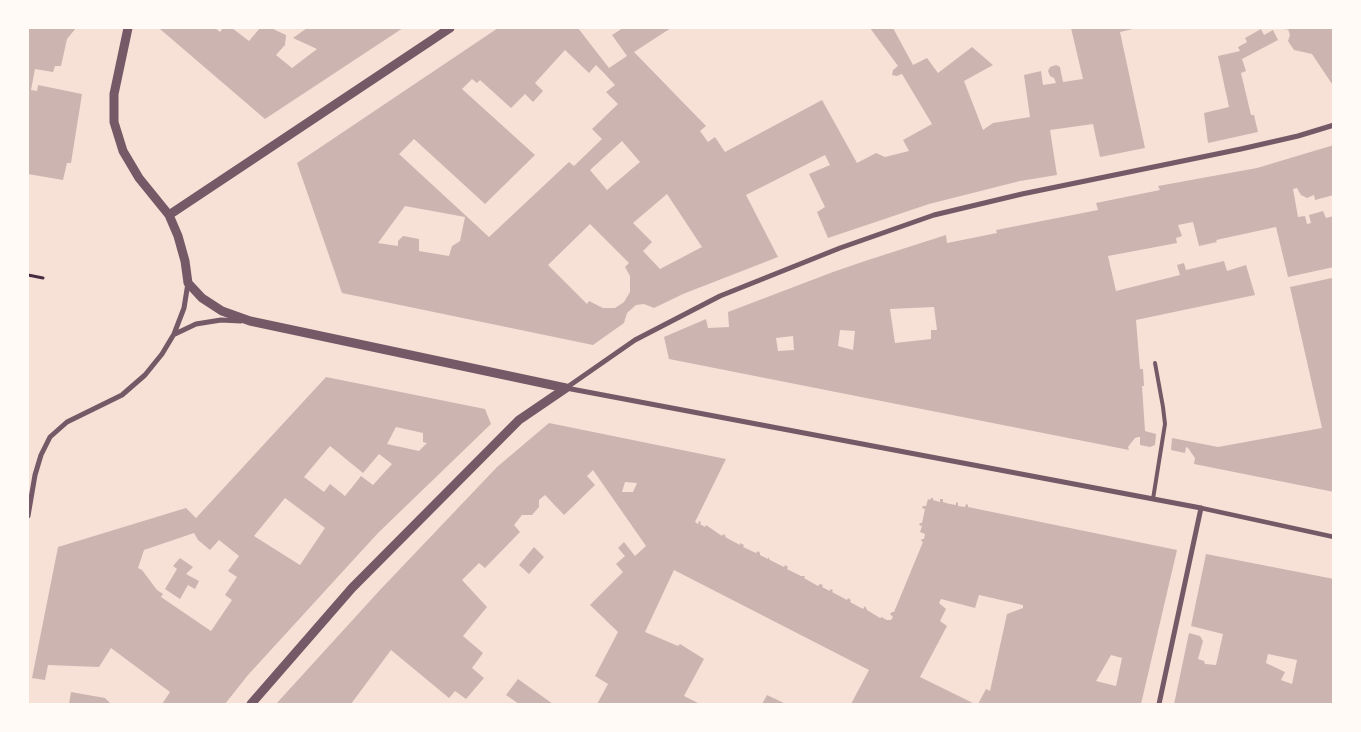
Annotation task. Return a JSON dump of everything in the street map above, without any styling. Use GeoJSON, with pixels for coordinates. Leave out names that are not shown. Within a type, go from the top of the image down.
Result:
{"type":"FeatureCollection","features":[{"type":"Feature","properties":{"kind":"street"},"geometry":{"type":"LineString","coordinates":[[28,516],[35,475],[41,455],[50,437],[66,422],[122,395],[145,375],[162,354],[174,334],[184,308],[188,283],[185,261],[178,236],[169,215],[139,178],[123,151],[114,122],[114,94],[128,28]]}},
{"type":"Feature","properties":{"kind":"street"},"geometry":{"type":"LineString","coordinates":[[169,215],[450,28]]}},
{"type":"Feature","properties":{"kind":"street"},"geometry":{"type":"LineString","coordinates":[[251,704],[352,588],[519,420],[635,340],[720,296],[840,248],[934,215],[1022,194],[1241,149],[1298,136],[1334,125]]}},
{"type":"Feature","properties":{"kind":"street"},"geometry":{"type":"LineString","coordinates":[[188,283],[202,298],[222,311],[250,321],[566,388],[1201,508],[1334,537]]}},
{"type":"Feature","properties":{"kind":"street"},"geometry":{"type":"LineString","coordinates":[[174,334],[196,324],[221,320],[250,321]]}},
{"type":"Feature","properties":{"kind":"street"},"geometry":{"type":"LineString","coordinates":[[1159,704],[1201,508]]}},
{"type":"Feature","properties":{"kind":"lane"},"geometry":{"type":"LineString","coordinates":[[1153,499],[1165,424],[1155,363]]}},
{"type":"Feature","properties":{"kind":"path"},"geometry":{"type":"LineString","coordinates":[[28,275],[43,278]]}},
{"type":"Feature","properties":{"kind":"building"},"geometry":{"type":"Polygon","coordinates":[[[28,28],[76,28],[67,39],[61,66],[55,66],[53,72],[35,69],[31,90],[37,91],[38,85],[82,94],[71,163],[67,163],[63,180],[28,174],[28,28]]]}},
{"type":"Feature","properties":{"kind":"building"},"geometry":{"type":"Polygon","coordinates":[[[161,28],[215,28],[220,32],[223,28],[232,28],[249,41],[260,28],[271,28],[286,35],[285,45],[276,55],[292,68],[317,49],[293,38],[307,28],[403,28],[265,119],[161,28]]]}},
{"type":"Feature","properties":{"kind":"building"},"geometry":{"type":"Polygon","coordinates":[[[498,28],[578,28],[609,68],[627,56],[612,35],[623,28],[671,28],[634,52],[706,126],[700,131],[708,142],[715,137],[725,152],[822,100],[857,163],[876,153],[885,157],[909,151],[903,140],[932,124],[902,74],[892,75],[893,70],[898,66],[870,28],[893,28],[913,65],[927,58],[938,73],[972,47],[993,65],[964,81],[983,130],[993,123],[1030,117],[1024,75],[1041,71],[1043,85],[1056,83],[1048,71],[1050,67],[1056,65],[1060,67],[1063,82],[1083,79],[1071,28],[1137,28],[1120,32],[1145,148],[1100,157],[1093,124],[1050,130],[1057,175],[1020,181],[929,204],[828,238],[817,212],[825,207],[809,174],[830,165],[825,155],[746,195],[778,257],[683,294],[654,308],[644,304],[636,305],[627,313],[624,323],[593,345],[342,293],[297,163],[498,28]],[[565,50],[535,83],[543,91],[533,102],[525,94],[511,108],[480,80],[477,83],[472,79],[462,89],[535,155],[485,204],[414,139],[399,154],[489,237],[569,162],[574,166],[602,139],[592,129],[618,104],[606,92],[615,85],[603,72],[596,65],[589,73],[565,50]],[[622,141],[590,170],[607,190],[640,162],[622,141]],[[667,194],[633,223],[652,242],[643,251],[660,269],[702,247],[667,194]],[[405,206],[378,243],[398,246],[398,241],[403,236],[419,239],[419,251],[449,256],[452,246],[460,241],[465,217],[405,206]],[[590,224],[548,265],[587,304],[589,301],[603,308],[615,308],[624,302],[630,292],[630,276],[625,267],[629,263],[590,224]]]}},
{"type":"Feature","properties":{"kind":"building"},"geometry":{"type":"Polygon","coordinates":[[[1285,28],[1334,28],[1334,87],[1312,54],[1294,50],[1288,41],[1290,35],[1288,29],[1286,30],[1285,28]]]}},
{"type":"Feature","properties":{"kind":"building"},"geometry":{"type":"Polygon","coordinates":[[[1261,29],[1264,35],[1273,30],[1278,40],[1242,59],[1246,71],[1241,73],[1251,115],[1254,115],[1258,132],[1208,143],[1204,113],[1229,107],[1218,56],[1240,51],[1238,47],[1247,42],[1245,38],[1261,29]]]}},
{"type":"Feature","properties":{"kind":"building"},"geometry":{"type":"Polygon","coordinates":[[[1334,145],[1334,195],[1315,200],[1314,195],[1307,198],[1301,195],[1297,188],[1293,189],[1298,217],[1305,216],[1307,224],[1311,223],[1309,215],[1323,211],[1326,218],[1334,216],[1334,267],[1288,277],[1276,227],[1216,240],[1217,242],[1199,246],[1193,222],[1178,225],[1182,236],[1176,238],[1177,243],[1108,256],[1116,291],[1180,275],[1177,265],[1184,263],[1186,270],[1224,261],[1227,271],[1246,265],[1255,295],[1136,320],[1140,369],[1143,369],[1144,386],[1142,386],[1145,431],[1156,434],[1155,445],[1150,447],[1140,445],[1140,437],[1135,438],[1128,447],[1129,450],[669,359],[664,337],[706,319],[708,328],[729,327],[728,312],[868,260],[946,235],[947,243],[997,233],[996,230],[1098,210],[1096,203],[1160,190],[1158,186],[1257,168],[1334,145]],[[934,307],[890,309],[895,343],[931,339],[931,330],[937,330],[934,307]],[[840,330],[838,346],[853,350],[855,331],[840,330]],[[793,336],[776,338],[778,351],[794,350],[793,336]]]}},
{"type":"Feature","properties":{"kind":"building"},"geometry":{"type":"Polygon","coordinates":[[[1332,278],[1334,283],[1334,492],[1194,464],[1195,458],[1188,448],[1186,447],[1185,453],[1171,450],[1172,438],[1218,447],[1322,428],[1290,287],[1332,278]]]}},
{"type":"Feature","properties":{"kind":"building"},"geometry":{"type":"Polygon","coordinates":[[[326,377],[485,409],[491,424],[378,533],[248,675],[225,704],[162,704],[170,692],[111,648],[99,667],[48,665],[45,680],[32,678],[58,547],[186,508],[196,518],[326,377]],[[396,427],[387,444],[419,451],[427,443],[423,442],[423,433],[396,427]],[[330,446],[304,477],[324,492],[330,484],[345,496],[361,476],[373,485],[392,464],[379,454],[363,473],[330,446]],[[285,498],[254,536],[300,565],[325,528],[285,498]],[[194,533],[144,550],[138,568],[142,570],[157,590],[163,594],[161,597],[211,631],[232,600],[225,595],[237,577],[228,571],[239,556],[219,540],[210,550],[198,540],[194,533]]]}},
{"type":"Feature","properties":{"kind":"building"},"geometry":{"type":"Polygon","coordinates":[[[549,423],[726,459],[695,522],[698,524],[699,521],[701,522],[700,524],[705,527],[706,525],[722,536],[723,534],[725,537],[740,545],[740,543],[744,545],[743,547],[756,553],[758,551],[760,555],[768,559],[768,557],[784,567],[785,565],[788,567],[787,569],[805,576],[804,578],[818,586],[820,584],[823,585],[822,587],[830,591],[830,589],[833,590],[832,592],[847,600],[848,598],[851,600],[850,602],[863,609],[865,606],[867,610],[887,620],[891,620],[893,617],[890,614],[894,612],[923,542],[921,541],[924,539],[925,534],[920,532],[922,526],[919,525],[922,523],[925,509],[922,508],[926,506],[928,499],[930,500],[931,498],[940,502],[940,499],[943,499],[943,502],[956,505],[956,502],[958,506],[965,507],[966,504],[968,507],[1177,550],[1141,704],[978,704],[986,689],[990,691],[1007,614],[1023,608],[1023,605],[979,595],[975,608],[941,599],[939,603],[946,609],[940,621],[947,626],[920,677],[975,704],[851,704],[869,670],[674,570],[645,632],[678,646],[680,644],[704,659],[684,696],[700,704],[597,704],[608,684],[595,676],[618,632],[590,605],[623,572],[616,564],[625,556],[618,548],[624,542],[635,556],[646,546],[593,470],[587,476],[595,485],[564,515],[545,495],[539,500],[539,507],[532,515],[522,515],[514,525],[520,532],[485,568],[479,563],[462,580],[487,607],[463,636],[483,653],[472,668],[484,678],[466,699],[455,691],[449,698],[391,650],[351,704],[276,704],[379,591],[497,467],[549,423]],[[625,482],[622,492],[633,492],[637,483],[625,482]],[[1111,655],[1096,681],[1116,686],[1122,658],[1111,655]]]}},
{"type":"Feature","properties":{"kind":"building"},"geometry":{"type":"Polygon","coordinates":[[[534,547],[544,557],[529,574],[519,565],[534,547]]]}},
{"type":"Feature","properties":{"kind":"building"},"geometry":{"type":"Polygon","coordinates":[[[1206,554],[1334,579],[1334,704],[1174,704],[1189,633],[1200,636],[1203,641],[1198,659],[1204,661],[1205,664],[1216,665],[1223,634],[1191,626],[1206,554]],[[1268,654],[1266,663],[1285,672],[1281,680],[1292,684],[1297,660],[1268,654]]]}},
{"type":"Feature","properties":{"kind":"building"},"geometry":{"type":"Polygon","coordinates":[[[180,558],[193,567],[186,574],[199,581],[195,589],[188,585],[180,599],[165,589],[177,569],[173,566],[180,558]]]}},
{"type":"Feature","properties":{"kind":"building"},"geometry":{"type":"Polygon","coordinates":[[[518,679],[553,704],[519,704],[506,695],[518,679]]]}},
{"type":"Feature","properties":{"kind":"building"},"geometry":{"type":"Polygon","coordinates":[[[71,692],[105,698],[111,704],[69,704],[71,692]]]}},
{"type":"Feature","properties":{"kind":"building"},"geometry":{"type":"Polygon","coordinates":[[[767,695],[786,704],[762,704],[767,695]]]}}]}
